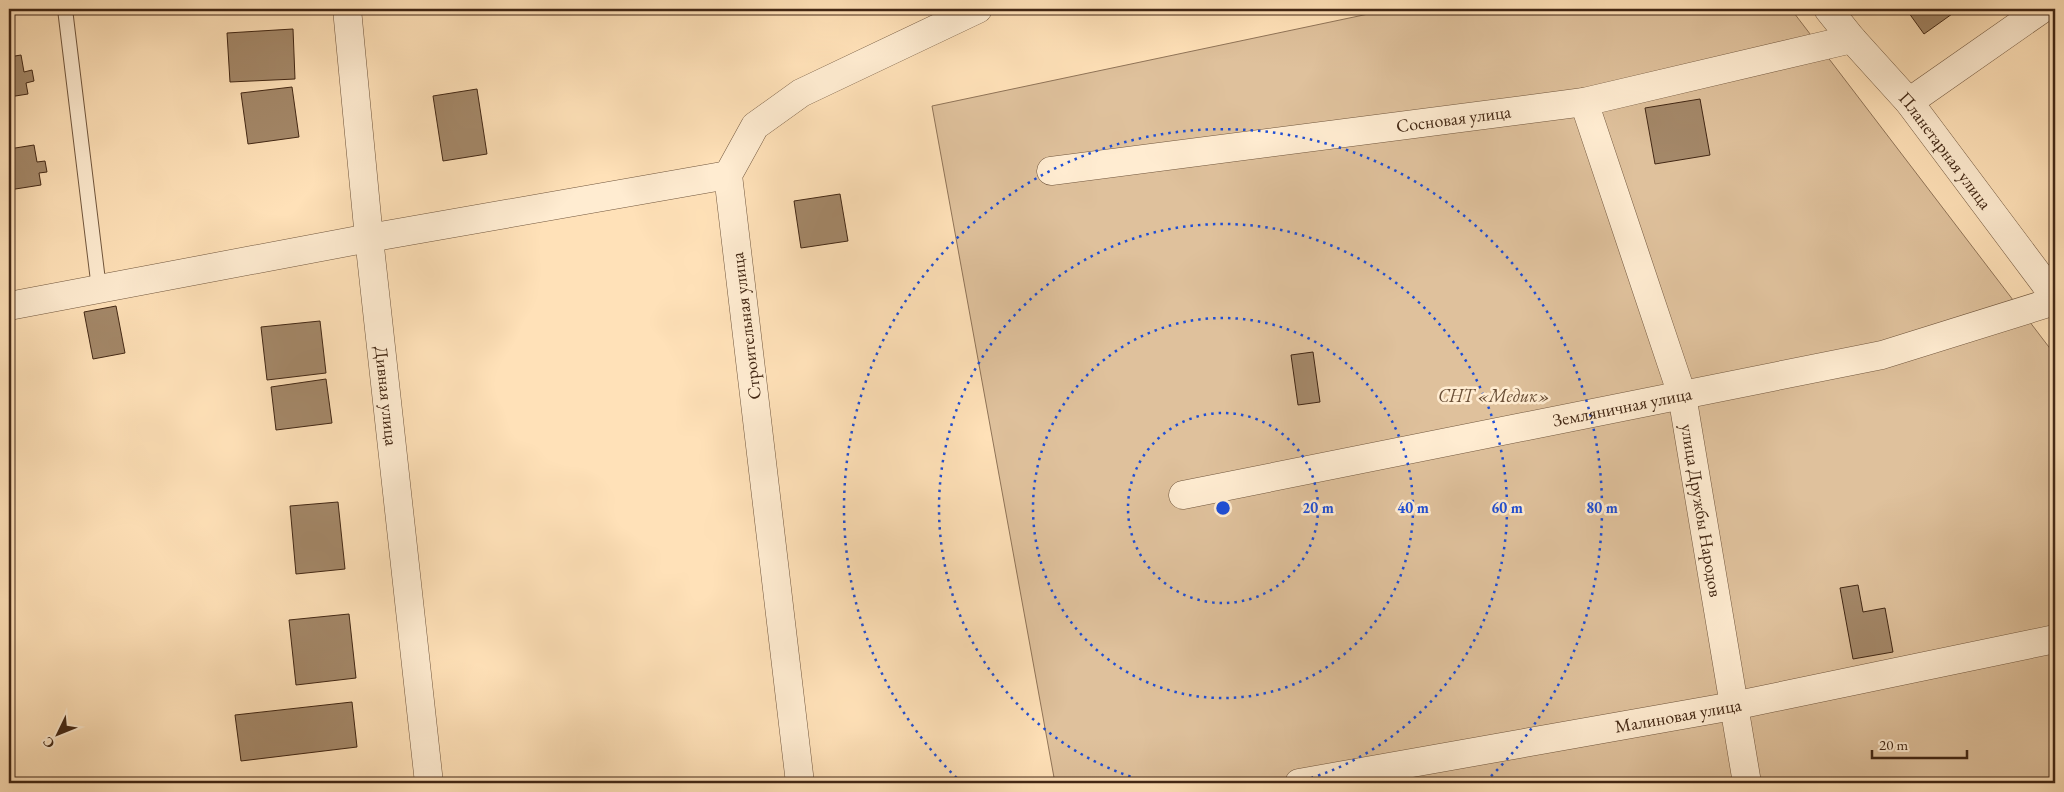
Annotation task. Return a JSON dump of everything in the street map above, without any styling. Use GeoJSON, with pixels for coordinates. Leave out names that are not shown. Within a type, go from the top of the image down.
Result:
{"type":"FeatureCollection","features":[{"type":"Feature","properties":{"kind":"street","name":"Дивная улица"},"geometry":{"type":"LineString","coordinates":[[347,9],[429,783]]}},
{"type":"Feature","properties":{"kind":"street"},"geometry":{"type":"LineString","coordinates":[[9,306],[370,238],[728,175],[756,126],[801,93],[978,9]]}},
{"type":"Feature","properties":{"kind":"street","name":"Планетарная улица"},"geometry":{"type":"LineString","coordinates":[[1828,9],[1852,39],[1910,102],[2055,297]]}},
{"type":"Feature","properties":{"kind":"street"},"geometry":{"type":"LineString","coordinates":[[1910,102],[2042,9]]}},
{"type":"Feature","properties":{"kind":"street","name":"Сосновая улица"},"geometry":{"type":"LineString","coordinates":[[1051,171],[1584,102],[1852,39]]}},
{"type":"Feature","properties":{"kind":"street","name":"улица Дружбы Народов"},"geometry":{"type":"LineString","coordinates":[[1584,102],[1682,394],[1747,783]]}},
{"type":"Feature","properties":{"kind":"street","name":"Строительная улица"},"geometry":{"type":"LineString","coordinates":[[728,175],[800,783]]}},
{"type":"Feature","properties":{"kind":"street","name":"Земляничная улица"},"geometry":{"type":"LineString","coordinates":[[1183,495],[1882,355],[2055,301]]}},
{"type":"Feature","properties":{"kind":"street","name":"Малиновая улица"},"geometry":{"type":"LineString","coordinates":[[1299,783],[1733,706],[2055,639]]}},
{"type":"Feature","properties":{"kind":"lane"},"geometry":{"type":"LineString","coordinates":[[65,9],[99,289]]}},
{"type":"Feature","properties":{"kind":"green space","name":"СНТ «Медик»"},"geometry":{"type":"Polygon","coordinates":[[[1392,9],[1791,9],[2055,355],[2055,783],[1055,783],[932,106],[1392,9]]]}},
{"type":"Feature","properties":{"kind":"building"},"geometry":{"type":"Polygon","coordinates":[[[1906,9],[1959,9],[1924,34],[1906,9]]]}},
{"type":"Feature","properties":{"kind":"building"},"geometry":{"type":"Polygon","coordinates":[[[293,29],[295,79],[230,82],[227,33],[293,29]]]}},
{"type":"Feature","properties":{"kind":"building"},"geometry":{"type":"Polygon","coordinates":[[[21,55],[24,72],[32,70],[34,81],[26,83],[28,94],[9,97],[9,57],[21,55]]]}},
{"type":"Feature","properties":{"kind":"building"},"geometry":{"type":"Polygon","coordinates":[[[292,87],[299,137],[248,144],[241,93],[292,87]]]}},
{"type":"Feature","properties":{"kind":"building"},"geometry":{"type":"Polygon","coordinates":[[[477,89],[487,154],[443,161],[433,96],[477,89]]]}},
{"type":"Feature","properties":{"kind":"building"},"geometry":{"type":"Polygon","coordinates":[[[1700,99],[1710,155],[1655,164],[1645,108],[1700,99]]]}},
{"type":"Feature","properties":{"kind":"building"},"geometry":{"type":"Polygon","coordinates":[[[34,145],[37,162],[45,161],[47,172],[39,173],[41,185],[9,190],[9,149],[34,145]]]}},
{"type":"Feature","properties":{"kind":"building"},"geometry":{"type":"Polygon","coordinates":[[[840,194],[848,241],[801,248],[794,201],[840,194]]]}},
{"type":"Feature","properties":{"kind":"building"},"geometry":{"type":"Polygon","coordinates":[[[116,306],[125,353],[93,359],[84,312],[116,306]]]}},
{"type":"Feature","properties":{"kind":"building"},"geometry":{"type":"Polygon","coordinates":[[[320,321],[326,373],[267,380],[261,327],[320,321]]]}},
{"type":"Feature","properties":{"kind":"building"},"geometry":{"type":"Polygon","coordinates":[[[1313,352],[1320,402],[1298,405],[1291,355],[1313,352]]]}},
{"type":"Feature","properties":{"kind":"building"},"geometry":{"type":"Polygon","coordinates":[[[326,379],[332,423],[276,430],[271,387],[326,379]]]}},
{"type":"Feature","properties":{"kind":"building"},"geometry":{"type":"Polygon","coordinates":[[[338,502],[345,569],[296,574],[290,506],[338,502]]]}},
{"type":"Feature","properties":{"kind":"building"},"geometry":{"type":"Polygon","coordinates":[[[1858,585],[1863,612],[1885,608],[1893,652],[1853,659],[1840,588],[1858,585]]]}},
{"type":"Feature","properties":{"kind":"building"},"geometry":{"type":"Polygon","coordinates":[[[349,614],[356,678],[296,685],[289,620],[349,614]]]}},
{"type":"Feature","properties":{"kind":"building"},"geometry":{"type":"Polygon","coordinates":[[[352,702],[357,747],[241,761],[235,715],[352,702]]]}},
{"type":"Feature","properties":{"kind":"building"},"geometry":{"type":"Polygon","coordinates":[[[9,731],[13,777],[9,778],[9,731]]]}}]}
